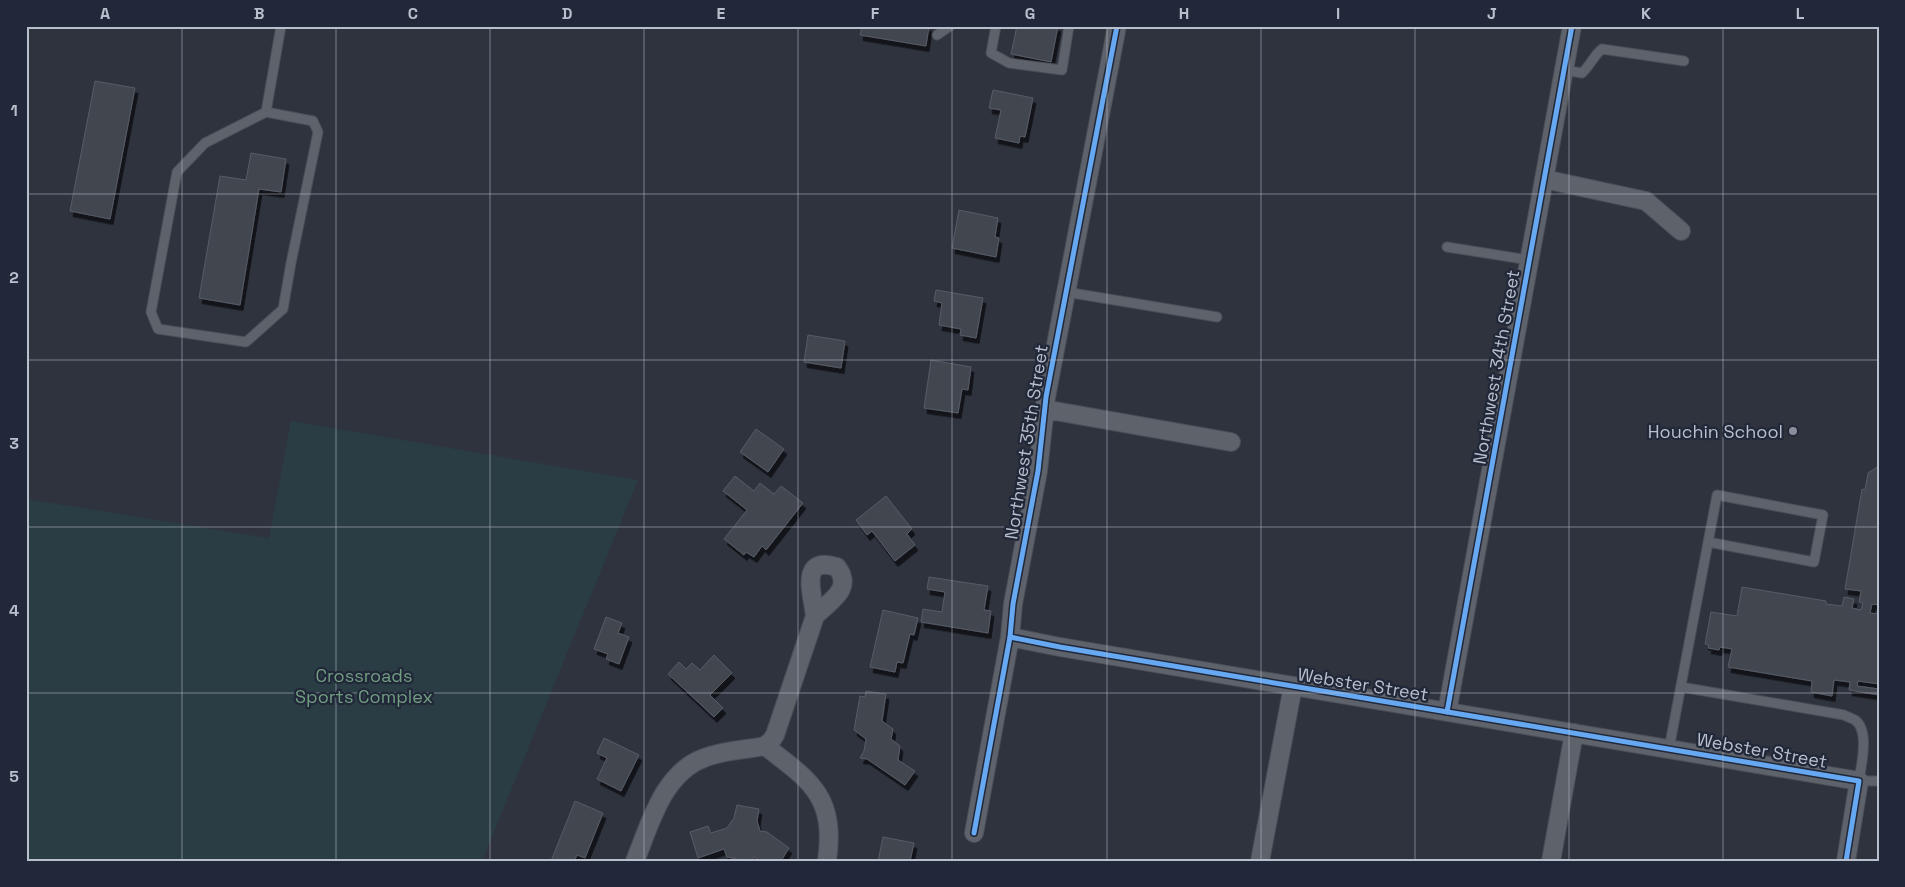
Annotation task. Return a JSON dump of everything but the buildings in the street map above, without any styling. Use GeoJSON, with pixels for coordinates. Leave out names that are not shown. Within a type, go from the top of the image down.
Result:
{"type":"FeatureCollection","features":[{"type":"Feature","properties":{"kind":"street","name":"Northwest 35th Street"},"geometry":{"type":"LineString","coordinates":[[974,833],[1038,471],[1046,397],[1117,26]]}},
{"type":"Feature","properties":{"kind":"street","name":"Northwest 34th Street"},"geometry":{"type":"LineString","coordinates":[[1447,712],[1572,26]]}},
{"type":"Feature","properties":{"kind":"street"},"geometry":{"type":"LineString","coordinates":[[1544,179],[1646,201],[1681,231]]}},
{"type":"Feature","properties":{"kind":"street"},"geometry":{"type":"LineString","coordinates":[[1045,413],[1055,412],[1231,442]]}},
{"type":"Feature","properties":{"kind":"street"},"geometry":{"type":"LineString","coordinates":[[635,861],[663,796],[670,784],[681,772],[702,758],[718,753],[765,746],[771,741],[775,735],[815,616]]}},
{"type":"Feature","properties":{"kind":"street","name":"Webster Street"},"geometry":{"type":"LineString","coordinates":[[1010,636],[1060,647],[1859,781]]}},
{"type":"Feature","properties":{"kind":"street"},"geometry":{"type":"LineString","coordinates":[[1260,861],[1293,686]]}},
{"type":"Feature","properties":{"kind":"street"},"geometry":{"type":"LineString","coordinates":[[1551,861],[1574,733]]}},
{"type":"Feature","properties":{"kind":"street"},"geometry":{"type":"LineString","coordinates":[[765,746],[801,773],[820,798],[826,814],[829,831],[827,861]]}},
{"type":"Feature","properties":{"kind":"street"},"geometry":{"type":"LineString","coordinates":[[1846,861],[1859,781]]}},
{"type":"Feature","properties":{"kind":"lane"},"geometry":{"type":"LineString","coordinates":[[266,112],[281,26]]}},
{"type":"Feature","properties":{"kind":"lane"},"geometry":{"type":"LineString","coordinates":[[937,35],[950,26]]}},
{"type":"Feature","properties":{"kind":"lane"},"geometry":{"type":"LineString","coordinates":[[996,26],[991,53],[1009,63],[1062,70],[1069,26]]}},
{"type":"Feature","properties":{"kind":"lane"},"geometry":{"type":"LineString","coordinates":[[1564,70],[1582,73],[1602,49],[1684,61]]}},
{"type":"Feature","properties":{"kind":"lane"},"geometry":{"type":"LineString","coordinates":[[266,112],[313,121],[318,132],[283,309],[246,342],[158,329],[151,312],[177,172],[205,143],[266,112]]}},
{"type":"Feature","properties":{"kind":"lane"},"geometry":{"type":"LineString","coordinates":[[1447,247],[1529,260]]}},
{"type":"Feature","properties":{"kind":"lane"},"geometry":{"type":"LineString","coordinates":[[1066,292],[1217,317]]}},
{"type":"Feature","properties":{"kind":"lane"},"geometry":{"type":"LineString","coordinates":[[1669,749],[1681,687],[1708,542],[1717,495],[1823,515],[1814,562],[1708,542]]}},
{"type":"Feature","properties":{"kind":"lane"},"geometry":{"type":"LineString","coordinates":[[1681,687],[1844,716],[1856,721],[1863,732],[1859,781],[1879,781]]}},
{"type":"Feature","properties":{"kind":"green space","name":"Crossroads Sports Complex"},"geometry":{"type":"Polygon","coordinates":[[[291,421],[638,480],[482,861],[26,861],[26,499],[269,538],[291,421]]]}},
{"type":"Feature","properties":{"kind":"cycle path"},"geometry":{"type":"LineString","coordinates":[[974,833],[1038,471],[1046,397],[1117,26]]}},
{"type":"Feature","properties":{"kind":"cycle path"},"geometry":{"type":"LineString","coordinates":[[1447,712],[1572,26]]}},
{"type":"Feature","properties":{"kind":"cycle path"},"geometry":{"type":"LineString","coordinates":[[1010,637],[1859,781],[1846,861]]}},
{"type":"Feature","properties":{"kind":"place","name":"Houchin School"},"geometry":{"type":"Point","coordinates":[1793,431]}}]}
